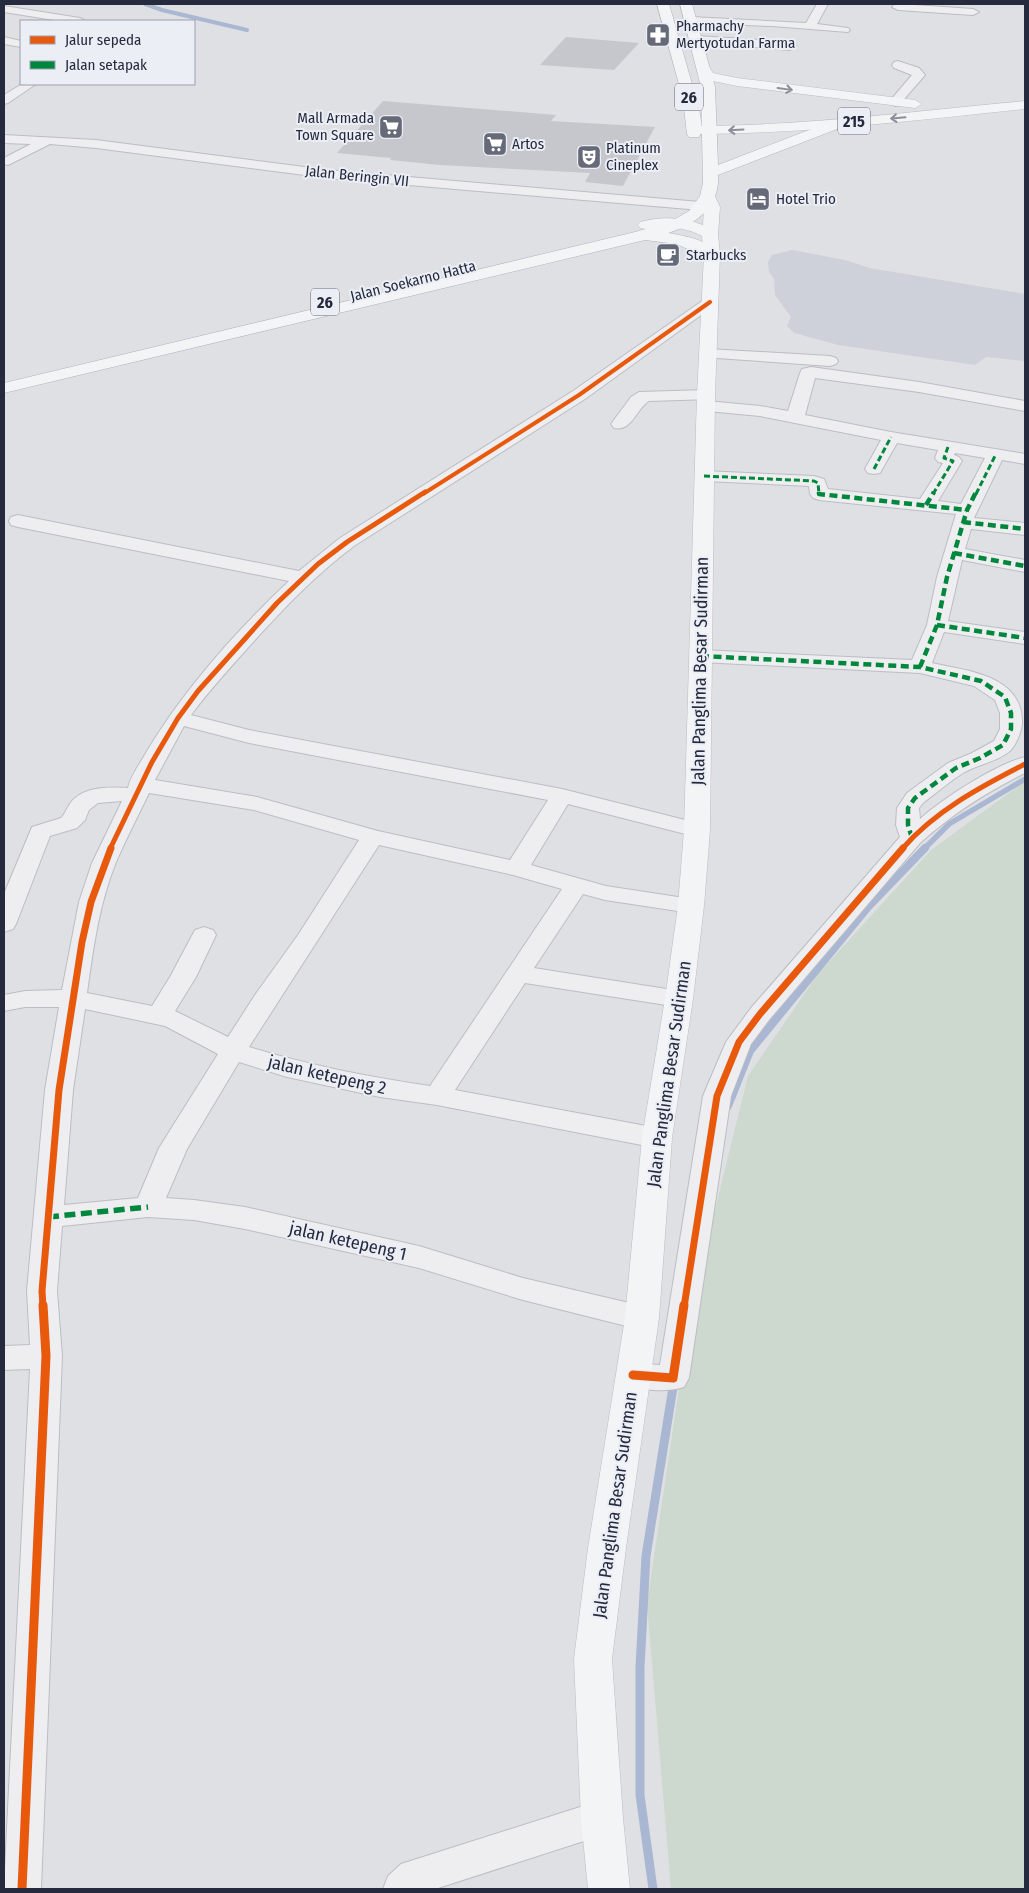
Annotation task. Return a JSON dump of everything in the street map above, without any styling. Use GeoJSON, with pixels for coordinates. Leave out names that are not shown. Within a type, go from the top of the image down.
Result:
{"type":"FeatureCollection","features":[{"type":"Feature","properties":{"kind":"main road","name":"26"},"geometry":{"type":"LineString","coordinates":[[662,4],[694,118],[694,148]]}},
{"type":"Feature","properties":{"kind":"main road","name":"26"},"geometry":{"type":"LineString","coordinates":[[643,230],[681,223],[698,204],[712,172],[705,76],[686,4]]}},
{"type":"Feature","properties":{"kind":"main road"},"geometry":{"type":"LineString","coordinates":[[687,91],[693,84],[705,76]]}},
{"type":"Feature","properties":{"kind":"main road","name":"215"},"geometry":{"type":"LineString","coordinates":[[705,76],[737,82],[912,104],[998,107]]}},
{"type":"Feature","properties":{"kind":"main road"},"geometry":{"type":"LineString","coordinates":[[912,104],[927,110],[925,115]]}},
{"type":"Feature","properties":{"kind":"main road","name":"215"},"geometry":{"type":"LineString","coordinates":[[710,131],[840,123],[1025,105]]}},
{"type":"Feature","properties":{"kind":"main road","name":"215"},"geometry":{"type":"LineString","coordinates":[[712,172],[840,123]]}},
{"type":"Feature","properties":{"kind":"main road"},"geometry":{"type":"LineString","coordinates":[[694,130],[710,131]]}},
{"type":"Feature","properties":{"kind":"main road","name":"26"},"geometry":{"type":"LineString","coordinates":[[643,230],[698,204]]}},
{"type":"Feature","properties":{"kind":"main road"},"geometry":{"type":"LineString","coordinates":[[698,204],[711,244]]}},
{"type":"Feature","properties":{"kind":"main road"},"geometry":{"type":"LineString","coordinates":[[681,223],[695,226],[711,244]]}},
{"type":"Feature","properties":{"kind":"main road"},"geometry":{"type":"LineString","coordinates":[[643,230],[664,237],[711,244]]}},
{"type":"Feature","properties":{"kind":"main road","name":"Jalan Soekarno Hatta"},"geometry":{"type":"LineString","coordinates":[[4,388],[386,292],[643,230]]}},
{"type":"Feature","properties":{"kind":"main road","name":"Jalan Panglima Besar Sudirman"},"geometry":{"type":"LineString","coordinates":[[609,1889],[602,1818],[593,1659],[607,1548],[642,1318],[657,1138],[679,999],[691,906],[697,830],[711,244]]}},
{"type":"Feature","properties":{"kind":"main road","name":"Jalan Soekarno Hatta"},"geometry":{"type":"LineString","coordinates":[[4,377],[386,292]]}},
{"type":"Feature","properties":{"kind":"street"},"geometry":{"type":"LineString","coordinates":[[810,26],[822,4]]}},
{"type":"Feature","properties":{"kind":"street"},"geometry":{"type":"LineString","coordinates":[[897,8],[974,8],[965,27]]}},
{"type":"Feature","properties":{"kind":"street"},"geometry":{"type":"LineString","coordinates":[[4,9],[74,20]]}},
{"type":"Feature","properties":{"kind":"street"},"geometry":{"type":"LineString","coordinates":[[766,10],[772,23]]}},
{"type":"Feature","properties":{"kind":"street"},"geometry":{"type":"LineString","coordinates":[[10,20],[24,11]]}},
{"type":"Feature","properties":{"kind":"street"},"geometry":{"type":"LineString","coordinates":[[691,20],[772,23],[844,30]]}},
{"type":"Feature","properties":{"kind":"street"},"geometry":{"type":"LineString","coordinates":[[697,40],[790,46]]}},
{"type":"Feature","properties":{"kind":"street"},"geometry":{"type":"LineString","coordinates":[[4,42],[20,44]]}},
{"type":"Feature","properties":{"kind":"street"},"geometry":{"type":"LineString","coordinates":[[895,102],[919,75],[915,71],[898,65]]}},
{"type":"Feature","properties":{"kind":"street"},"geometry":{"type":"LineString","coordinates":[[4,100],[28,85]]}},
{"type":"Feature","properties":{"kind":"street","name":"Jalan Beringin VII"},"geometry":{"type":"LineString","coordinates":[[4,139],[48,140],[104,145],[336,174],[698,204]]}},
{"type":"Feature","properties":{"kind":"street"},"geometry":{"type":"LineString","coordinates":[[6,155],[21,139]]}},
{"type":"Feature","properties":{"kind":"street"},"geometry":{"type":"LineString","coordinates":[[6,155],[48,140]]}},
{"type":"Feature","properties":{"kind":"street"},"geometry":{"type":"LineString","coordinates":[[22,1889],[46,1356],[42,1291],[59,1090],[72,998],[92,902],[104,863],[137,790],[178,718],[215,671],[277,604],[304,578],[347,542],[579,395],[710,302]]}},
{"type":"Feature","properties":{"kind":"street"},"geometry":{"type":"LineString","coordinates":[[708,354],[838,362]]}},
{"type":"Feature","properties":{"kind":"street"},"geometry":{"type":"LineString","coordinates":[[795,418],[808,373],[811,372],[928,388],[1025,406]]}},
{"type":"Feature","properties":{"kind":"street"},"geometry":{"type":"LineString","coordinates":[[620,424],[642,397],[657,394],[706,401],[948,447],[996,454],[1023,454]]}},
{"type":"Feature","properties":{"kind":"street"},"geometry":{"type":"LineString","coordinates":[[874,470],[891,437]]}},
{"type":"Feature","properties":{"kind":"street"},"geometry":{"type":"LineString","coordinates":[[926,505],[952,461],[944,458],[948,447]]}},
{"type":"Feature","properties":{"kind":"street"},"geometry":{"type":"LineString","coordinates":[[920,667],[937,625],[946,577],[965,516],[996,454]]}},
{"type":"Feature","properties":{"kind":"street"},"geometry":{"type":"LineString","coordinates":[[704,476],[814,481],[818,483],[819,494],[926,505],[965,516],[1025,529]]}},
{"type":"Feature","properties":{"kind":"street"},"geometry":{"type":"LineString","coordinates":[[18,521],[222,564],[304,578]]}},
{"type":"Feature","properties":{"kind":"street"},"geometry":{"type":"LineString","coordinates":[[954,553],[1025,566]]}},
{"type":"Feature","properties":{"kind":"street"},"geometry":{"type":"LineString","coordinates":[[937,625],[1025,638]]}},
{"type":"Feature","properties":{"kind":"street"},"geometry":{"type":"LineString","coordinates":[[701,656],[920,667],[980,681],[995,688],[1005,697],[1011,713],[1011,729],[1003,745],[980,758],[956,768],[915,798],[908,808],[908,824],[912,838]]}},
{"type":"Feature","properties":{"kind":"street"},"geometry":{"type":"LineString","coordinates":[[178,718],[249,736],[562,796],[697,830]]}},
{"type":"Feature","properties":{"kind":"street"},"geometry":{"type":"LineString","coordinates":[[634,1375],[673,1378],[717,1096],[739,1042],[848,910],[912,838],[938,815],[990,782],[1025,764]]}},
{"type":"Feature","properties":{"kind":"street"},"geometry":{"type":"LineString","coordinates":[[4,924],[41,832],[74,820],[79,806],[90,799],[137,790],[190,792],[256,804],[373,837],[517,869],[605,893],[691,906]]}},
{"type":"Feature","properties":{"kind":"street"},"geometry":{"type":"LineString","coordinates":[[517,869],[562,796]]}},
{"type":"Feature","properties":{"kind":"street"},"geometry":{"type":"LineString","coordinates":[[148,1207],[173,1148],[264,1001],[308,939],[373,837]]}},
{"type":"Feature","properties":{"kind":"street"},"geometry":{"type":"LineString","coordinates":[[437,1096],[576,886]]}},
{"type":"Feature","properties":{"kind":"street"},"geometry":{"type":"LineString","coordinates":[[159,1016],[183,977],[204,935]]}},
{"type":"Feature","properties":{"kind":"street"},"geometry":{"type":"LineString","coordinates":[[518,974],[679,999]]}},
{"type":"Feature","properties":{"kind":"street","name":"jalan ketepeng 2"},"geometry":{"type":"LineString","coordinates":[[4,1003],[25,999],[72,998],[173,1020],[232,1051],[287,1068],[380,1088],[437,1096],[657,1138]]}},
{"type":"Feature","properties":{"kind":"street","name":"jalan ketepeng 1"},"geometry":{"type":"LineString","coordinates":[[48,1217],[148,1207],[194,1210],[245,1218],[331,1236],[419,1258],[524,1289],[642,1318]]}},
{"type":"Feature","properties":{"kind":"street"},"geometry":{"type":"LineString","coordinates":[[4,1358],[46,1356]]}},
{"type":"Feature","properties":{"kind":"street"},"geometry":{"type":"LineString","coordinates":[[402,1889],[414,1877],[602,1818]]}},
{"type":"Feature","properties":{"kind":"shaded area"},"geometry":{"type":"Polygon","coordinates":[[[792,250],[845,260],[870,268],[1025,294],[1025,361],[986,357],[975,365],[838,345],[794,333],[787,326],[791,317],[775,295],[774,279],[769,272],[768,262],[772,255],[792,250]]]}},
{"type":"Feature","properties":{"kind":"shaded area"},"geometry":{"type":"Polygon","coordinates":[[[1025,781],[1025,1889],[671,1889],[647,1604],[691,1307],[748,1076],[818,974],[931,850],[1025,781]]]}},
{"type":"Feature","properties":{"kind":"building"},"geometry":{"type":"Polygon","coordinates":[[[566,37],[639,43],[614,70],[540,65],[566,37]]]}},
{"type":"Feature","properties":{"kind":"building","name":"Artos"},"geometry":{"type":"Polygon","coordinates":[[[383,101],[556,115],[551,121],[655,127],[623,186],[585,182],[590,173],[440,165],[337,153],[383,101]]]}},
{"type":"Feature","properties":{"kind":"waterway"},"geometry":{"type":"LineString","coordinates":[[145,4],[162,10],[247,30]]}},
{"type":"Feature","properties":{"kind":"waterway"},"geometry":{"type":"LineString","coordinates":[[925,848],[949,824],[1025,779]]}},
{"type":"Feature","properties":{"kind":"waterway"},"geometry":{"type":"LineString","coordinates":[[728,1106],[750,1051],[868,907],[925,848]]}},
{"type":"Feature","properties":{"kind":"waterway"},"geometry":{"type":"LineString","coordinates":[[653,1889],[640,1795],[640,1667],[646,1556],[674,1381]]}},
{"type":"Feature","properties":{"kind":"marked path"},"geometry":{"type":"LineString","coordinates":[[874,469],[891,437]]}},
{"type":"Feature","properties":{"kind":"marked path"},"geometry":{"type":"LineString","coordinates":[[926,505],[953,461],[944,458],[948,447]]}},
{"type":"Feature","properties":{"kind":"marked path"},"geometry":{"type":"LineString","coordinates":[[920,667],[937,625],[947,577],[967,510],[996,454]]}},
{"type":"Feature","properties":{"kind":"marked path"},"geometry":{"type":"LineString","coordinates":[[704,476],[814,481],[818,483],[819,494],[967,510]]}},
{"type":"Feature","properties":{"kind":"marked path"},"geometry":{"type":"LineString","coordinates":[[963,522],[1025,529]]}},
{"type":"Feature","properties":{"kind":"marked path"},"geometry":{"type":"LineString","coordinates":[[954,553],[1025,566]]}},
{"type":"Feature","properties":{"kind":"marked path"},"geometry":{"type":"LineString","coordinates":[[937,625],[1025,638]]}},
{"type":"Feature","properties":{"kind":"marked path"},"geometry":{"type":"LineString","coordinates":[[701,656],[920,667],[981,681],[1005,697],[1011,713],[1011,729],[1003,745],[980,758],[956,768],[915,798],[908,808],[908,825],[912,838]]}},
{"type":"Feature","properties":{"kind":"marked path"},"geometry":{"type":"LineString","coordinates":[[48,1217],[148,1207]]}},
{"type":"Feature","properties":{"kind":"cycle path"},"geometry":{"type":"LineString","coordinates":[[22,1889],[46,1356],[42,1291],[59,1090],[82,942],[91,902],[104,863],[152,762],[178,718],[198,691],[277,603],[318,564],[347,542],[579,395],[710,302]]}},
{"type":"Feature","properties":{"kind":"cycle path"},"geometry":{"type":"LineString","coordinates":[[633,1375],[673,1378],[717,1096],[739,1042],[760,1014],[912,838],[938,815],[990,782],[1025,764]]}},
{"type":"Feature","properties":{"kind":"place","name":"Pharmachy Mertyotudan Farma"},"geometry":{"type":"Point","coordinates":[658,35]}},
{"type":"Feature","properties":{"kind":"place","name":"Mall Armada Town Square"},"geometry":{"type":"Point","coordinates":[391,127]}},
{"type":"Feature","properties":{"kind":"place","name":"Artos"},"geometry":{"type":"Point","coordinates":[495,144]}},
{"type":"Feature","properties":{"kind":"place","name":"Platinum Cineplex"},"geometry":{"type":"Point","coordinates":[589,157]}},
{"type":"Feature","properties":{"kind":"place","name":"Hotel Trio"},"geometry":{"type":"Point","coordinates":[758,199]}},
{"type":"Feature","properties":{"kind":"place","name":"Starbucks"},"geometry":{"type":"Point","coordinates":[668,255]}}]}
